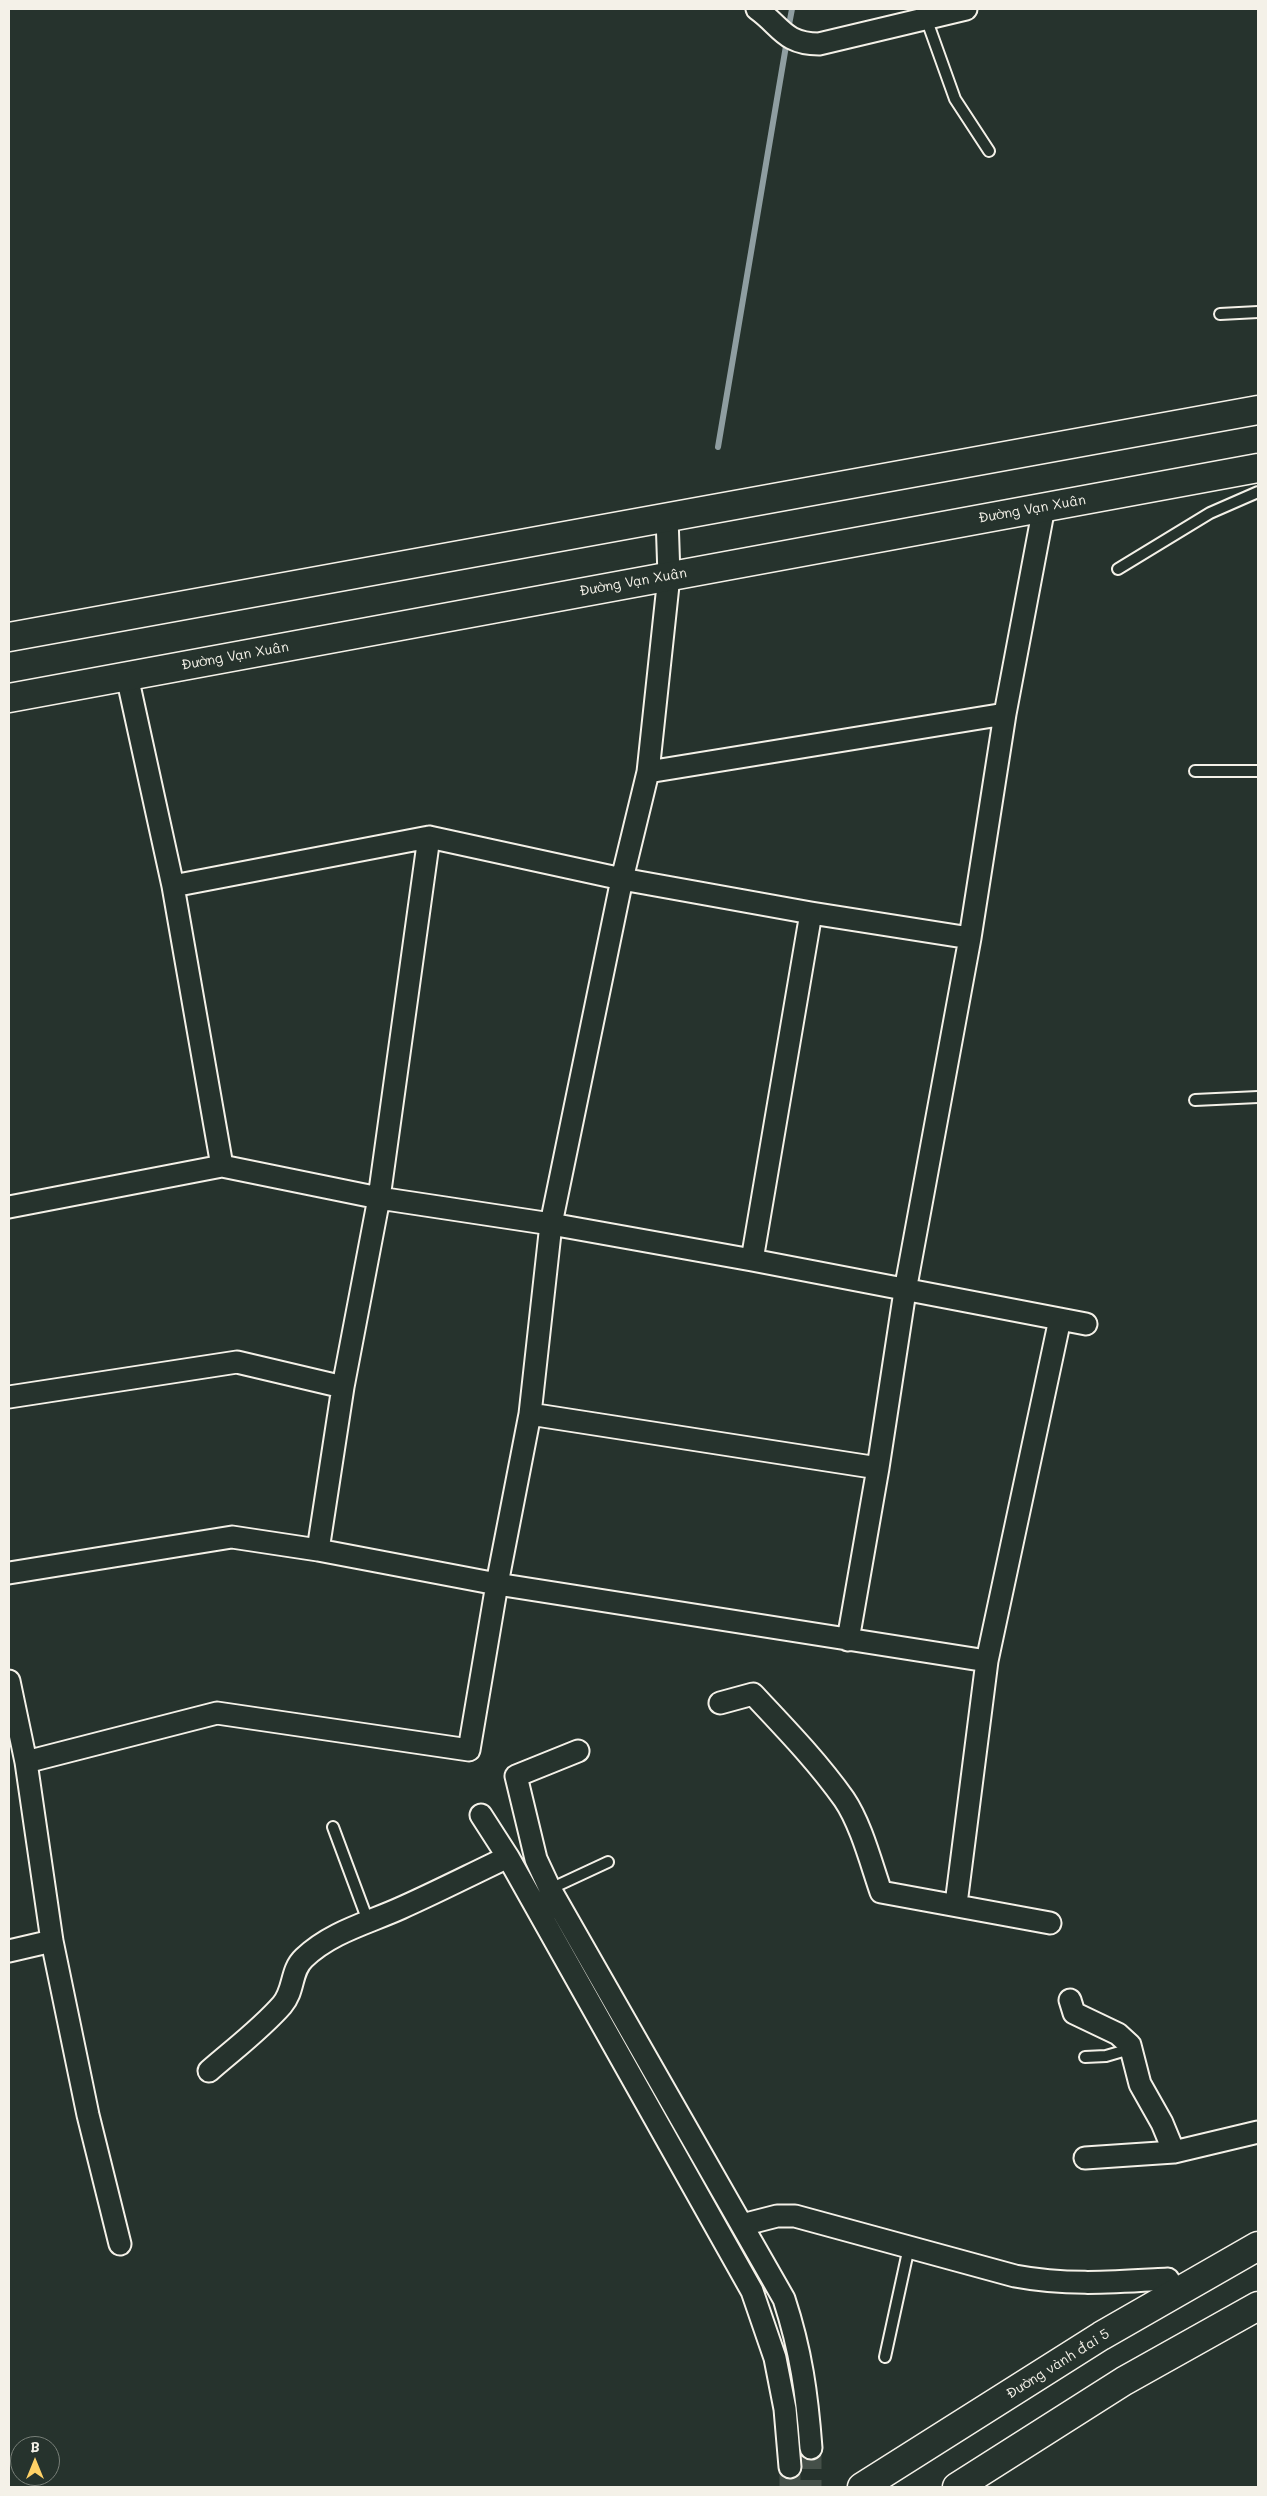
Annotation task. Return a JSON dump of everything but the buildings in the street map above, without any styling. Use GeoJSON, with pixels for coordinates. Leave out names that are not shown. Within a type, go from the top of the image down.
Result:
{"type":"FeatureCollection","features":[{"type":"Feature","properties":{"kind":"street"},"geometry":{"type":"LineString","coordinates":[[757,9],[789,37],[806,44],[819,44],[966,9]]}},
{"type":"Feature","properties":{"kind":"street"},"geometry":{"type":"LineString","coordinates":[[9,637],[1258,410]]}},
{"type":"Feature","properties":{"kind":"street","name":"Đường Vạn Xuân"},"geometry":{"type":"LineString","coordinates":[[9,698],[1258,468]]}},
{"type":"Feature","properties":{"kind":"street"},"geometry":{"type":"LineString","coordinates":[[848,1640],[878,1468],[905,1291],[970,938],[1005,714],[1044,507]]}},
{"type":"Feature","properties":{"kind":"street"},"geometry":{"type":"LineString","coordinates":[[26,1762],[218,1713],[469,1750],[497,1584],[530,1414],[551,1224],[622,879],[648,772],[669,576],[668,517]]}},
{"type":"Feature","properties":{"kind":"street"},"geometry":{"type":"LineString","coordinates":[[127,676],[173,886],[222,1166]]}},
{"type":"Feature","properties":{"kind":"street"},"geometry":{"type":"LineString","coordinates":[[648,772],[1005,714]]}},
{"type":"Feature","properties":{"kind":"street"},"geometry":{"type":"LineString","coordinates":[[173,886],[429,837],[622,879],[811,913],[970,938]]}},
{"type":"Feature","properties":{"kind":"street"},"geometry":{"type":"LineString","coordinates":[[318,1550],[343,1387],[379,1198],[429,837]]}},
{"type":"Feature","properties":{"kind":"street"},"geometry":{"type":"LineString","coordinates":[[752,1260],[811,913]]}},
{"type":"Feature","properties":{"kind":"street"},"geometry":{"type":"LineString","coordinates":[[9,1208],[222,1166],[379,1198],[551,1224],[752,1260],[905,1291],[1086,1324]]}},
{"type":"Feature","properties":{"kind":"street"},"geometry":{"type":"LineString","coordinates":[[956,1904],[987,1661],[1060,1320]]}},
{"type":"Feature","properties":{"kind":"street"},"geometry":{"type":"LineString","coordinates":[[9,1397],[237,1362],[343,1387]]}},
{"type":"Feature","properties":{"kind":"street"},"geometry":{"type":"LineString","coordinates":[[530,1414],[878,1468]]}},
{"type":"Feature","properties":{"kind":"street"},"geometry":{"type":"LineString","coordinates":[[9,1573],[232,1537],[318,1550],[497,1584],[987,1661]]}},
{"type":"Feature","properties":{"kind":"street"},"geometry":{"type":"LineString","coordinates":[[9,1681],[26,1762],[52,1941],[88,2115],[120,2244]]}},
{"type":"Feature","properties":{"kind":"street"},"geometry":{"type":"LineString","coordinates":[[720,1703],[753,1694],[791,1735],[845,1800],[866,1846],[881,1892],[956,1904],[1050,1923]]}},
{"type":"Feature","properties":{"kind":"street"},"geometry":{"type":"LineString","coordinates":[[578,1751],[516,1776],[536,1859],[550,1889],[784,2299],[797,2339],[806,2389],[811,2448]]}},
{"type":"Feature","properties":{"kind":"street"},"geometry":{"type":"LineString","coordinates":[[481,1815],[508,1857],[752,2291],[775,2358],[785,2409],[790,2467]]}},
{"type":"Feature","properties":{"kind":"street"},"geometry":{"type":"LineString","coordinates":[[209,2071],[282,2004],[292,1990],[294,1971],[303,1959],[348,1929],[402,1908],[508,1857]]}},
{"type":"Feature","properties":{"kind":"street"},"geometry":{"type":"LineString","coordinates":[[9,1951],[52,1941]]}},
{"type":"Feature","properties":{"kind":"street"},"geometry":{"type":"LineString","coordinates":[[1070,2000],[1074,2012],[1118,2034],[1130,2045],[1140,2084],[1162,2123],[1174,2152]]}},
{"type":"Feature","properties":{"kind":"street"},"geometry":{"type":"LineString","coordinates":[[1085,2158],[1174,2152],[1258,2132]]}},
{"type":"Feature","properties":{"kind":"street"},"geometry":{"type":"LineString","coordinates":[[742,2225],[777,2216],[794,2216],[1015,2276],[1048,2282],[1080,2284],[1168,2279]]}},
{"type":"Feature","properties":{"kind":"street","name":"Đường vành đai 5"},"geometry":{"type":"LineString","coordinates":[[862,2487],[1100,2336],[1258,2246]]}},
{"type":"Feature","properties":{"kind":"street"},"geometry":{"type":"LineString","coordinates":[[957,2487],[1124,2381],[1258,2306]]}},
{"type":"Feature","properties":{"kind":"lane"},"geometry":{"type":"LineString","coordinates":[[926,18],[955,100],[989,151]]}},
{"type":"Feature","properties":{"kind":"lane"},"geometry":{"type":"LineString","coordinates":[[1220,314],[1258,312]]}},
{"type":"Feature","properties":{"kind":"lane"},"geometry":{"type":"LineString","coordinates":[[1118,569],[1210,513],[1258,492]]}},
{"type":"Feature","properties":{"kind":"lane"},"geometry":{"type":"LineString","coordinates":[[1195,771],[1258,771]]}},
{"type":"Feature","properties":{"kind":"lane"},"geometry":{"type":"LineString","coordinates":[[1195,1100],[1258,1097]]}},
{"type":"Feature","properties":{"kind":"lane"},"geometry":{"type":"LineString","coordinates":[[333,1827],[368,1921]]}},
{"type":"Feature","properties":{"kind":"lane"},"geometry":{"type":"LineString","coordinates":[[550,1889],[608,1862]]}},
{"type":"Feature","properties":{"kind":"lane"},"geometry":{"type":"LineString","coordinates":[[1085,2057],[1106,2056],[1123,2051],[1134,2058]]}},
{"type":"Feature","properties":{"kind":"lane"},"geometry":{"type":"LineString","coordinates":[[885,2357],[909,2247]]}},
{"type":"Feature","properties":{"kind":"waterway"},"geometry":{"type":"LineString","coordinates":[[788,30],[792,9]]}},
{"type":"Feature","properties":{"kind":"waterway"},"geometry":{"type":"LineString","coordinates":[[718,447],[787,40]]}},
{"type":"Feature","properties":{"kind":"tunnel"},"geometry":{"type":"LineString","coordinates":[[811,2448],[811,2487]]}},
{"type":"Feature","properties":{"kind":"tunnel"},"geometry":{"type":"LineString","coordinates":[[790,2467],[790,2487]]}}]}
